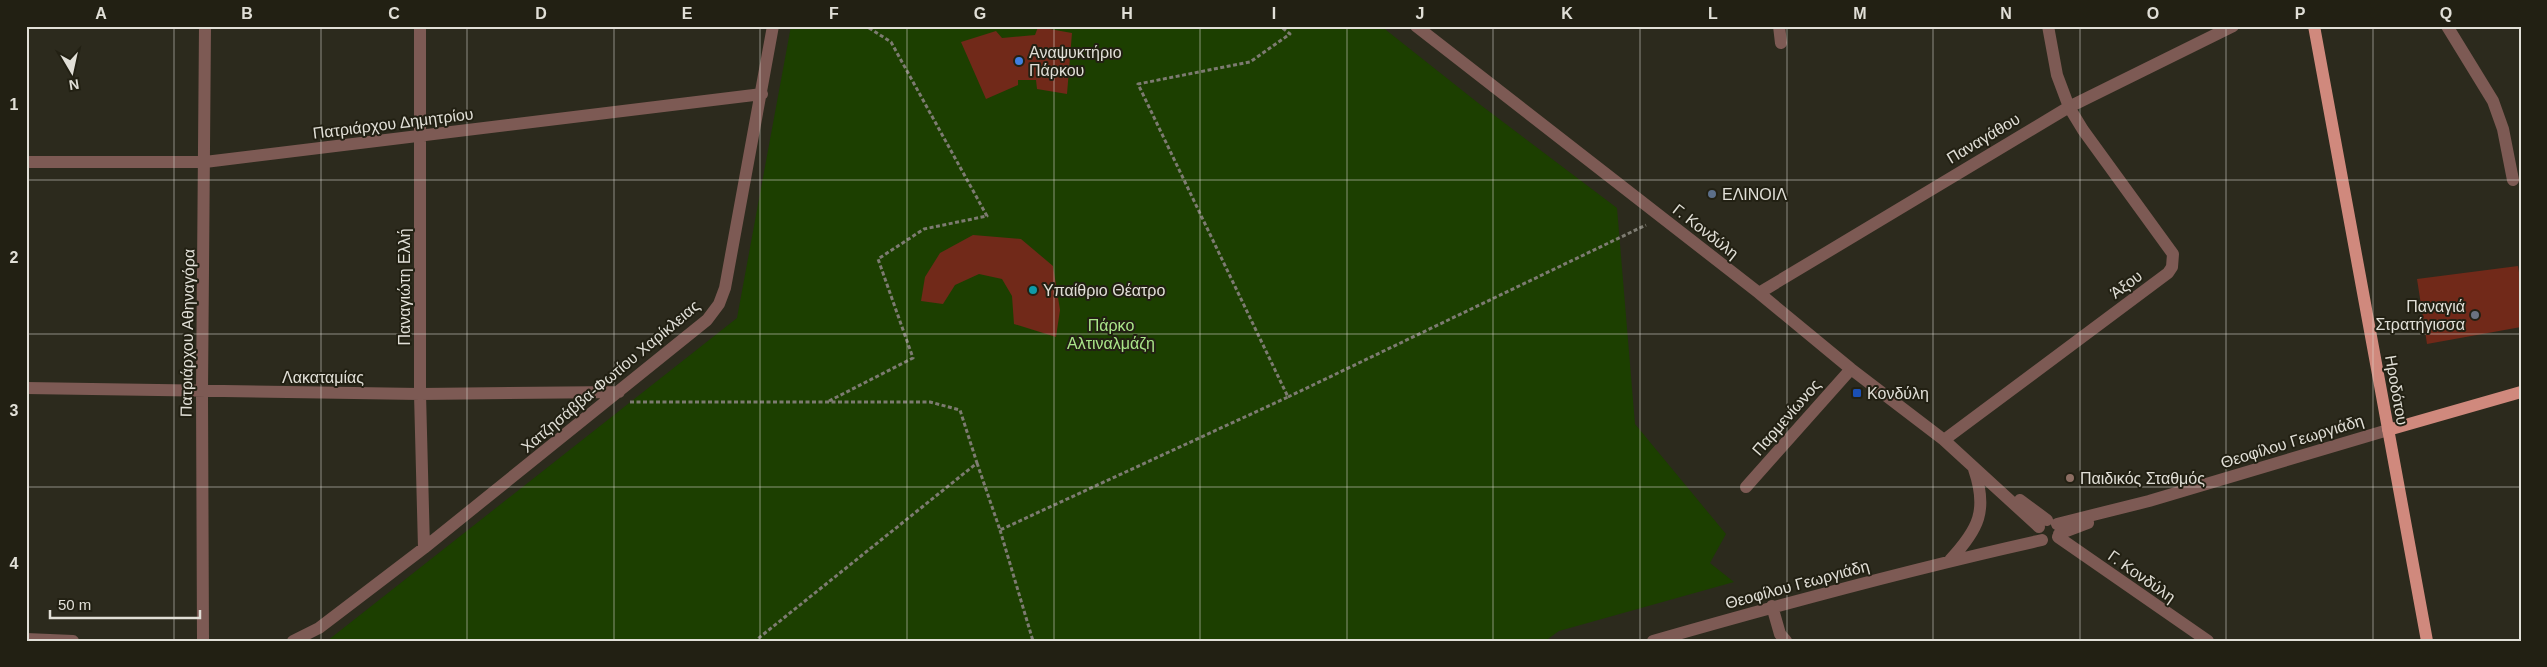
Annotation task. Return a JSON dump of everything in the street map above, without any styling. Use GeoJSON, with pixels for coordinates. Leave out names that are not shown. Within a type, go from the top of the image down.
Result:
{"type":"FeatureCollection","features":[{"type":"Feature","properties":{"kind":"main road","name":"Ηροδότου"},"geometry":{"type":"LineString","coordinates":[[2314,26],[2427,641]]}},
{"type":"Feature","properties":{"kind":"main road"},"geometry":{"type":"LineString","coordinates":[[2388,430],[2521,392]]}},
{"type":"Feature","properties":{"kind":"street","name":"Πατριάρχου Αθηναγόρα"},"geometry":{"type":"LineString","coordinates":[[203,641],[202,392],[205,26]]}},
{"type":"Feature","properties":{"kind":"street","name":"Παναγιώτη Ελλή"},"geometry":{"type":"LineString","coordinates":[[420,26],[420,394],[424,548]]}},
{"type":"Feature","properties":{"kind":"street","name":"Χατζησάββα-Φωτίου Χαρίκλειας"},"geometry":{"type":"LineString","coordinates":[[293,641],[319,628],[424,548],[707,320],[720,304],[725,288],[762,94],[773,26]]}},
{"type":"Feature","properties":{"kind":"street"},"geometry":{"type":"LineString","coordinates":[[1779,26],[1781,43]]}},
{"type":"Feature","properties":{"kind":"street","name":"Άξου"},"geometry":{"type":"LineString","coordinates":[[1944,440],[2168,273],[2172,267],[2173,254],[2083,130],[2069,107],[2056,75],[2048,26]]}},
{"type":"Feature","properties":{"kind":"street","name":"Παναγάθου"},"geometry":{"type":"LineString","coordinates":[[1759,293],[2069,107],[2233,26]]}},
{"type":"Feature","properties":{"kind":"street"},"geometry":{"type":"LineString","coordinates":[[2448,26],[2493,101],[2503,129],[2514,180]]}},
{"type":"Feature","properties":{"kind":"street","name":"Γ. Κονδύλη"},"geometry":{"type":"LineString","coordinates":[[1423,29],[1944,440],[2049,530],[2208,641]]}},
{"type":"Feature","properties":{"kind":"street","name":"Πατριάρχου Δημητρίου"},"geometry":{"type":"LineString","coordinates":[[26,162],[205,162],[762,94]]}},
{"type":"Feature","properties":{"kind":"street","name":"Παρμενίωνος"},"geometry":{"type":"LineString","coordinates":[[1746,487],[1851,368]]}},
{"type":"Feature","properties":{"kind":"street","name":"Λακαταμίας"},"geometry":{"type":"LineString","coordinates":[[26,388],[420,394],[619,392]]}},
{"type":"Feature","properties":{"kind":"street","name":"Θεοφίλου Γεωργιάδη"},"geometry":{"type":"LineString","coordinates":[[1652,641],[1772,606],[1950,560],[2388,430]]}},
{"type":"Feature","properties":{"kind":"street"},"geometry":{"type":"LineString","coordinates":[[1950,560],[1965,544],[1979,520],[1981,495],[1973,466]]}},
{"type":"Feature","properties":{"kind":"street"},"geometry":{"type":"LineString","coordinates":[[1772,606],[1780,634],[1786,641]]}},
{"type":"Feature","properties":{"kind":"street"},"geometry":{"type":"LineString","coordinates":[[26,639],[74,641]]}},
{"type":"Feature","properties":{"kind":"path"},"geometry":{"type":"LineString","coordinates":[[826,402],[913,358],[878,259],[924,229],[987,216],[892,42],[866,26]]}},
{"type":"Feature","properties":{"kind":"path"},"geometry":{"type":"LineString","coordinates":[[1280,26],[1290,34],[1250,62],[1138,84],[1288,397]]}},
{"type":"Feature","properties":{"kind":"path"},"geometry":{"type":"LineString","coordinates":[[1000,530],[1288,397],[1661,217]]}},
{"type":"Feature","properties":{"kind":"path"},"geometry":{"type":"LineString","coordinates":[[630,402],[930,402],[960,410],[1000,530],[1033,641]]}},
{"type":"Feature","properties":{"kind":"path"},"geometry":{"type":"LineString","coordinates":[[755,641],[977,463]]}},
{"type":"Feature","properties":{"kind":"green space","name":"Πάρκο Αλτιναλμάζη"},"geometry":{"type":"Polygon","coordinates":[[[791,26],[1381,26],[1482,106],[1617,208],[1635,424],[1726,534],[1710,563],[1734,582],[1559,631],[1545,641],[327,641],[737,318],[791,26]]]}},
{"type":"Feature","properties":{"kind":"building","name":"Αναψυκτήριο Πάρκου"},"geometry":{"type":"Polygon","coordinates":[[[1038,27],[1072,33],[1067,94],[1037,89],[1036,80],[1018,80],[1018,85],[986,99],[961,42],[996,31],[1002,38],[1035,35],[1038,27]]]}},
{"type":"Feature","properties":{"kind":"building","name":"Υπαίθριο Θέατρο"},"geometry":{"type":"Polygon","coordinates":[[[973,235],[1021,239],[1053,266],[1060,310],[1056,337],[1014,324],[1012,296],[1002,279],[979,274],[955,285],[943,304],[921,301],[925,277],[940,253],[973,235]]]}},
{"type":"Feature","properties":{"kind":"building"},"geometry":{"type":"Polygon","coordinates":[[[2518,266],[2521,285],[2521,327],[2427,344],[2417,279],[2518,266]]]}},
{"type":"Feature","properties":{"kind":"place","name":"Αναψυκτήριο Πάρκου"},"geometry":{"type":"Point","coordinates":[1019,61]}},
{"type":"Feature","properties":{"kind":"place","name":"ΕΛΙΝΟΙΛ"},"geometry":{"type":"Point","coordinates":[1712,194]}},
{"type":"Feature","properties":{"kind":"place","name":"Υπαίθριο Θέατρο"},"geometry":{"type":"Point","coordinates":[1033,290]}},
{"type":"Feature","properties":{"kind":"place","name":"Παναγιά Στρατήγισσα"},"geometry":{"type":"Point","coordinates":[2475,315]}},
{"type":"Feature","properties":{"kind":"place","name":"Κονδύλη"},"geometry":{"type":"Point","coordinates":[1857,393]}},
{"type":"Feature","properties":{"kind":"place","name":"Παιδικός Σταθμός"},"geometry":{"type":"Point","coordinates":[2070,478]}}]}
